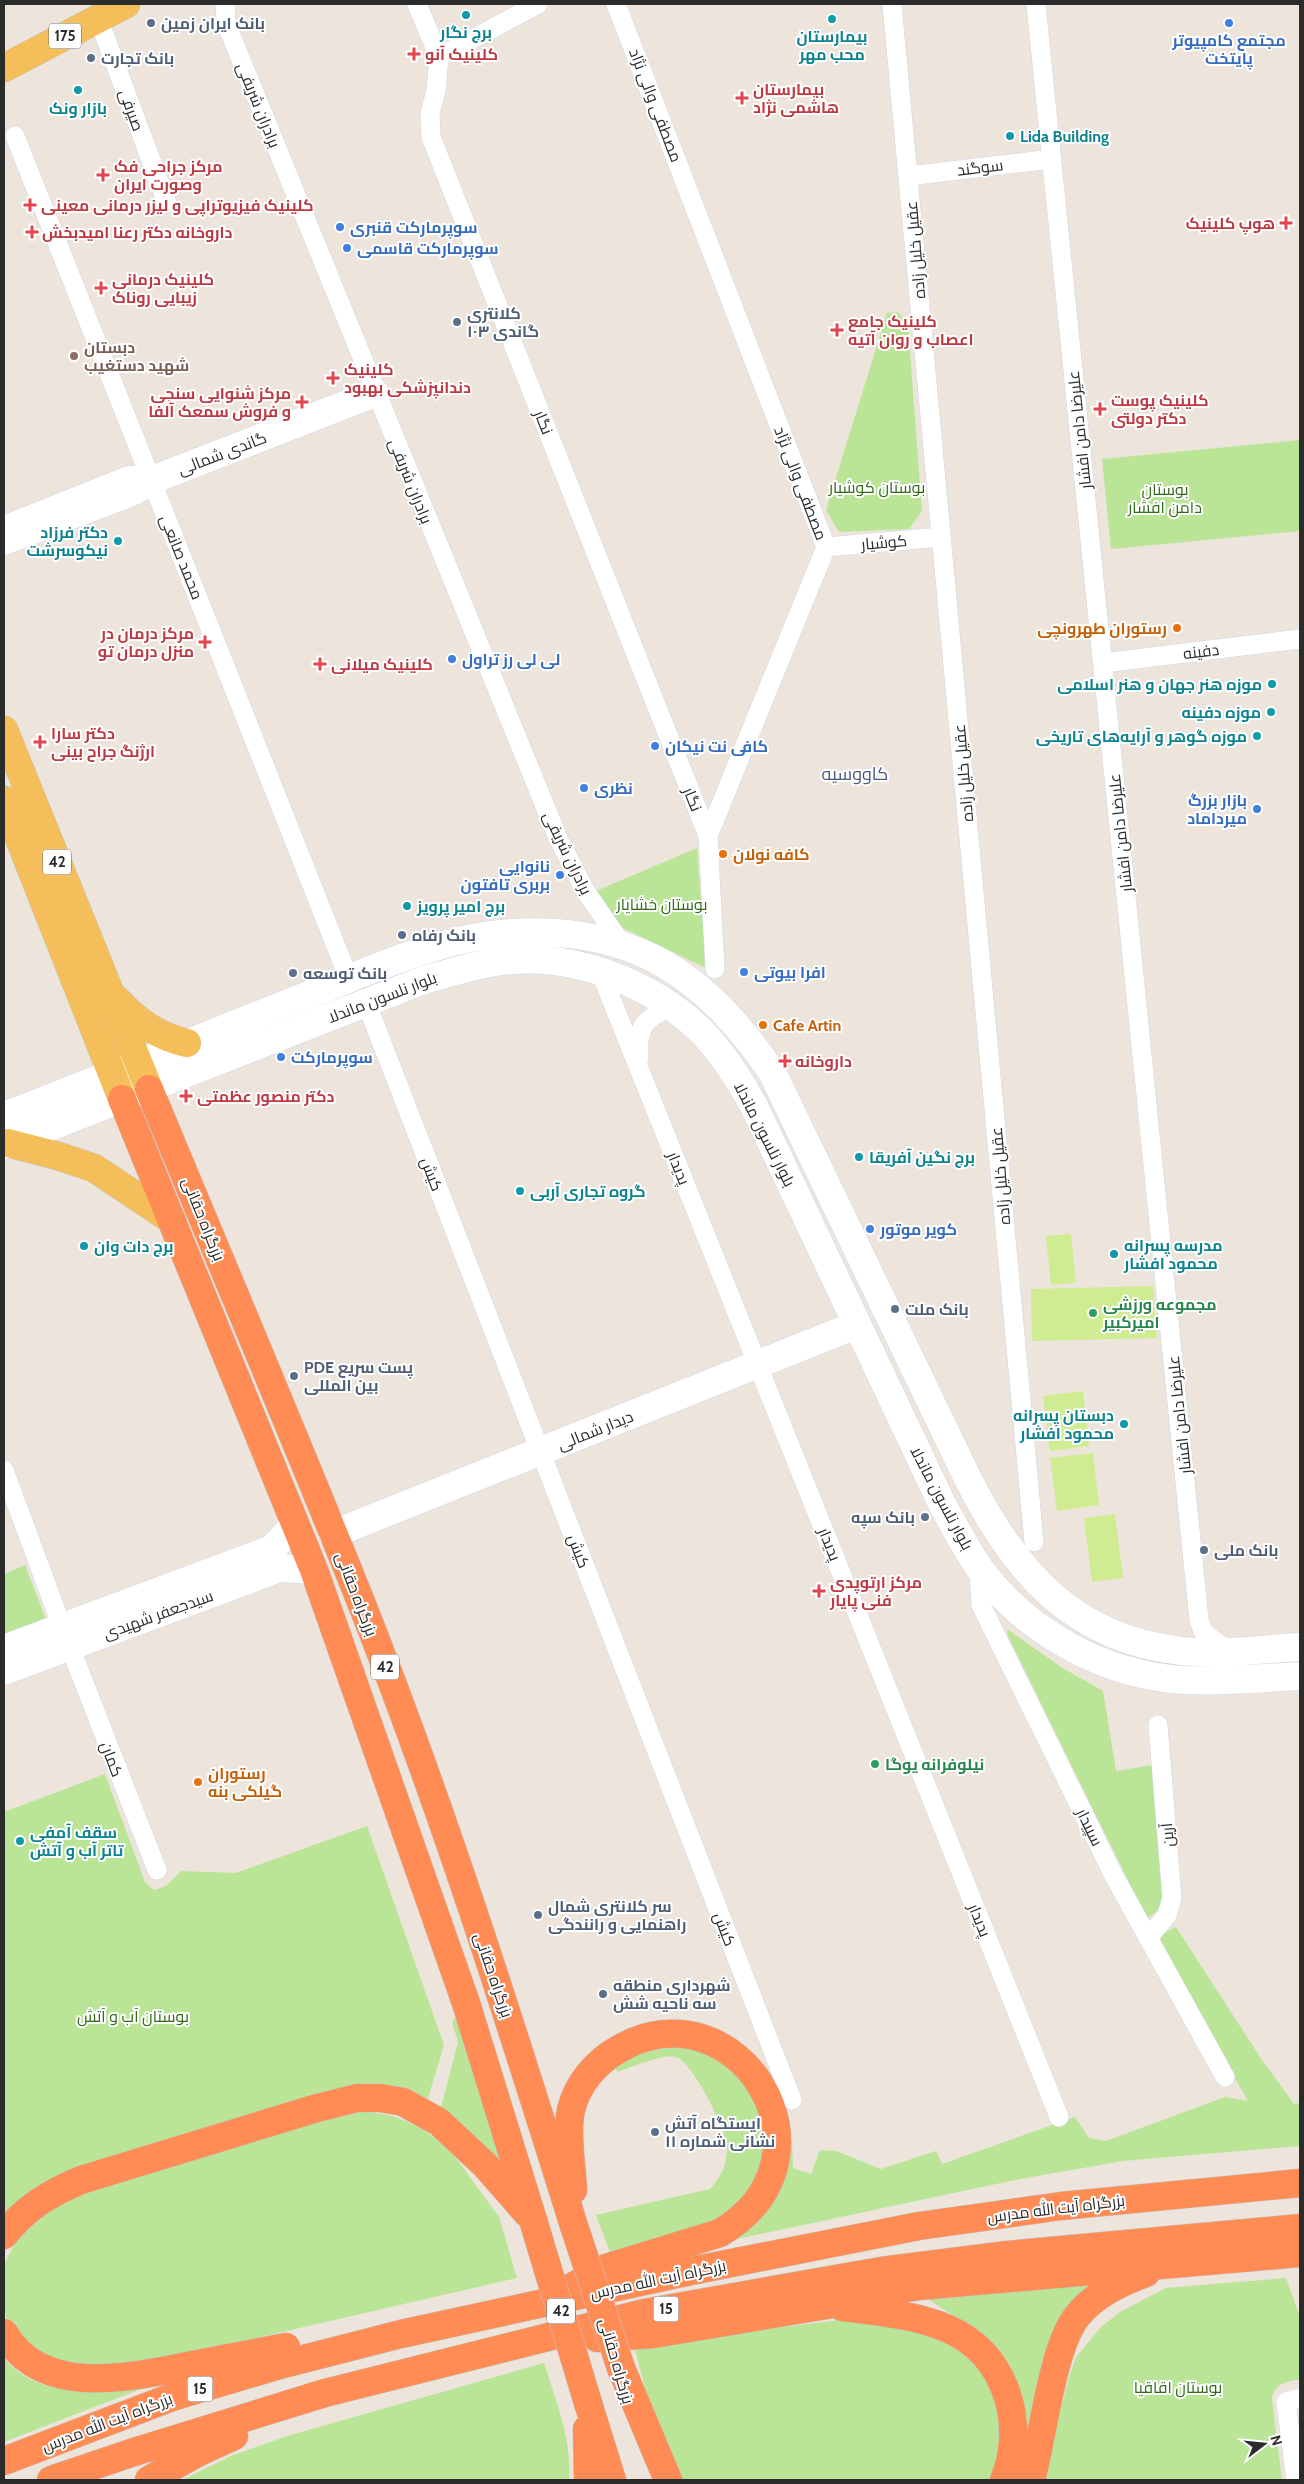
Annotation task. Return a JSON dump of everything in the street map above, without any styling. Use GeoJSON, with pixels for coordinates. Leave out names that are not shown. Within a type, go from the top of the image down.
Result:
{"type":"FeatureCollection","features":[{"type":"Feature","properties":{"kind":"highway","name":"بزرگراه حقانی"},"geometry":{"type":"LineString","coordinates":[[161,1084],[333,1534],[360,1598],[435,1802],[512,2027],[574,2226],[621,2368],[649,2480]]}},
{"type":"Feature","properties":{"kind":"highway","name":"بزرگراه حقانی"},"geometry":{"type":"LineString","coordinates":[[122,1099],[314,1570],[466,2002],[612,2480]]}},
{"type":"Feature","properties":{"kind":"highway"},"geometry":{"type":"LineString","coordinates":[[537,2306],[606,2268],[720,2233],[734,2225],[752,2209],[766,2189],[774,2169],[778,2135],[767,2097],[751,2070],[724,2048],[707,2039],[662,2035],[645,2037],[627,2044],[597,2064],[585,2080],[571,2110],[574,2226]]}},
{"type":"Feature","properties":{"kind":"highway"},"geometry":{"type":"LineString","coordinates":[[4,2235],[15,2221],[36,2203],[52,2192],[81,2180],[317,2108],[357,2098],[380,2098],[403,2102],[440,2122],[485,2165],[534,2220]]}},
{"type":"Feature","properties":{"kind":"highway"},"geometry":{"type":"LineString","coordinates":[[919,2226],[1001,2197],[1300,2166]]}},
{"type":"Feature","properties":{"kind":"highway","name":"بزرگراه آیت الله مدرس"},"geometry":{"type":"LineString","coordinates":[[4,2461],[175,2396],[276,2366],[401,2334],[701,2269],[919,2226],[1061,2206],[1300,2183]]}},
{"type":"Feature","properties":{"kind":"highway","name":"بزرگراه آیت الله مدرس"},"geometry":{"type":"LineString","coordinates":[[51,2480],[134,2452],[325,2394],[644,2313],[881,2271],[1007,2255],[1300,2228]]}},
{"type":"Feature","properties":{"kind":"highway"},"geometry":{"type":"LineString","coordinates":[[521,2344],[654,2334],[827,2305],[869,2294],[920,2286],[1300,2253]]}},
{"type":"Feature","properties":{"kind":"highway"},"geometry":{"type":"LineString","coordinates":[[1031,2480],[1058,2361],[1072,2323],[1079,2313],[1103,2293],[1134,2278],[1147,2273],[1204,2261]]}},
{"type":"Feature","properties":{"kind":"highway"},"geometry":{"type":"LineString","coordinates":[[771,2290],[827,2305],[909,2315],[961,2334],[981,2350],[996,2368],[1006,2389],[1013,2413],[1011,2457],[1004,2480]]}},
{"type":"Feature","properties":{"kind":"highway"},"geometry":{"type":"LineString","coordinates":[[4,2333],[13,2348],[42,2366],[55,2372],[101,2380],[134,2377],[320,2340],[401,2334]]}},
{"type":"Feature","properties":{"kind":"highway"},"geometry":{"type":"LineString","coordinates":[[621,2368],[668,2480]]}},
{"type":"Feature","properties":{"kind":"highway"},"geometry":{"type":"LineString","coordinates":[[149,2480],[197,2453],[325,2394]]}},
{"type":"Feature","properties":{"kind":"highway"},"geometry":{"type":"LineString","coordinates":[[588,2402],[588,2480]]}},
{"type":"Feature","properties":{"kind":"main road","name":"175"},"geometry":{"type":"LineString","coordinates":[[4,68],[126,4]]}},
{"type":"Feature","properties":{"kind":"main road","name":"گاندی شمالی"},"geometry":{"type":"LineString","coordinates":[[4,541],[132,492],[152,480],[375,393]]}},
{"type":"Feature","properties":{"kind":"main road","name":"گاندی شمالی"},"geometry":{"type":"LineString","coordinates":[[4,530],[129,480],[152,480]]}},
{"type":"Feature","properties":{"kind":"main road","name":"بزرگراه حقانی"},"geometry":{"type":"LineString","coordinates":[[4,730],[139,1063],[161,1084]]}},
{"type":"Feature","properties":{"kind":"main road","name":"بزرگراه حقانی"},"geometry":{"type":"LineString","coordinates":[[4,800],[122,1099]]}},
{"type":"Feature","properties":{"kind":"main road","name":"بلوار نلسون ماندلا"},"geometry":{"type":"LineString","coordinates":[[4,1116],[434,947],[510,933],[568,934],[622,946],[664,964],[706,996],[733,1021],[772,1072],[976,1495],[1025,1569],[1061,1604],[1082,1619],[1110,1633],[1160,1648],[1185,1651],[1300,1648]]}},
{"type":"Feature","properties":{"kind":"main road","name":"بلوار نلسون ماندلا"},"geometry":{"type":"LineString","coordinates":[[6,1144],[424,980],[480,964],[505,961],[541,960],[567,963],[600,971],[670,1007],[701,1031],[722,1055],[741,1082],[943,1506],[979,1568],[1012,1606],[1028,1620],[1081,1653],[1119,1668],[1182,1680],[1300,1676]]}},
{"type":"Feature","properties":{"kind":"main road"},"geometry":{"type":"LineString","coordinates":[[111,994],[149,1030],[160,1036],[186,1043]]}},
{"type":"Feature","properties":{"kind":"main road"},"geometry":{"type":"LineString","coordinates":[[6,1144],[58,1156],[94,1168],[172,1220]]}},
{"type":"Feature","properties":{"kind":"main road","name":"دیدار شمالی"},"geometry":{"type":"LineString","coordinates":[[333,1534],[856,1325]]}},
{"type":"Feature","properties":{"kind":"main road","name":"سیدجعفر شهیدی"},"geometry":{"type":"LineString","coordinates":[[4,1671],[66,1637],[272,1549],[295,1524]]}},
{"type":"Feature","properties":{"kind":"main road","name":"سیدجعفر شهیدی"},"geometry":{"type":"LineString","coordinates":[[4,1649],[66,1637],[280,1568],[314,1570]]}},
{"type":"Feature","properties":{"kind":"street","name":"برادران شریفی"},"geometry":{"type":"LineString","coordinates":[[225,4],[226,22],[232,38],[375,393],[558,838],[586,892],[622,946]]}},
{"type":"Feature","properties":{"kind":"street","name":"نگار"},"geometry":{"type":"LineString","coordinates":[[416,4],[439,57],[436,91],[430,113],[431,137],[708,836]]}},
{"type":"Feature","properties":{"kind":"street"},"geometry":{"type":"LineString","coordinates":[[439,57],[538,4]]}},
{"type":"Feature","properties":{"kind":"street","name":"مصطفی والی نژاد"},"geometry":{"type":"LineString","coordinates":[[616,4],[826,547],[708,836],[715,969]]}},
{"type":"Feature","properties":{"kind":"street","name":"عقیل خلیل زاده"},"geometry":{"type":"LineString","coordinates":[[892,4],[1034,1542]]}},
{"type":"Feature","properties":{"kind":"street","name":"علیرضا دامن افشار"},"geometry":{"type":"LineString","coordinates":[[1036,4],[1199,1620],[1204,1633],[1227,1650]]}},
{"type":"Feature","properties":{"kind":"street","name":"صیرفی"},"geometry":{"type":"LineString","coordinates":[[98,18],[166,203]]}},
{"type":"Feature","properties":{"kind":"street","name":"محمد صانعی"},"geometry":{"type":"LineString","coordinates":[[15,136],[349,979]]}},
{"type":"Feature","properties":{"kind":"street","name":"سوگند"},"geometry":{"type":"LineString","coordinates":[[908,176],[1052,159]]}},
{"type":"Feature","properties":{"kind":"street","name":"کوشیار"},"geometry":{"type":"LineString","coordinates":[[826,547],[941,537]]}},
{"type":"Feature","properties":{"kind":"street","name":"دفینه"},"geometry":{"type":"LineString","coordinates":[[1102,663],[1300,639]]}},
{"type":"Feature","properties":{"kind":"street","name":"پدیدار"},"geometry":{"type":"LineString","coordinates":[[600,971],[1059,2118]]}},
{"type":"Feature","properties":{"kind":"street","name":"کیش"},"geometry":{"type":"LineString","coordinates":[[366,1002],[792,2100]]}},
{"type":"Feature","properties":{"kind":"street"},"geometry":{"type":"LineString","coordinates":[[639,1068],[638,1039],[641,1029],[648,1019],[670,1007]]}},
{"type":"Feature","properties":{"kind":"street","name":"کمان"},"geometry":{"type":"LineString","coordinates":[[4,1470],[66,1637],[157,1870]]}},
{"type":"Feature","properties":{"kind":"street","name":"سپیدار"},"geometry":{"type":"LineString","coordinates":[[979,1568],[981,1605],[1110,1868],[1224,2077]]}},
{"type":"Feature","properties":{"kind":"street","name":"آرین"},"geometry":{"type":"LineString","coordinates":[[1148,1938],[1166,1914],[1172,1898],[1158,1725]]}},
{"type":"Feature","properties":{"kind":"street"},"geometry":{"type":"LineString","coordinates":[[1293,2400],[1296,2480]]}},
{"type":"Feature","properties":{"kind":"green space","name":"بوستان کوشیار"},"geometry":{"type":"Polygon","coordinates":[[[898,312],[908,324],[922,511],[909,529],[839,532],[826,510],[887,313],[898,312]]]}},
{"type":"Feature","properties":{"kind":"green space","name":"بوستان دامن افشار"},"geometry":{"type":"Polygon","coordinates":[[[1300,440],[1300,531],[1111,549],[1102,459],[1300,440]]]}},
{"type":"Feature","properties":{"kind":"green space","name":"بوستان خشایار"},"geometry":{"type":"Polygon","coordinates":[[[697,848],[706,968],[623,928],[596,891],[697,848]]]}},
{"type":"Feature","properties":{"kind":"green space"},"geometry":{"type":"Polygon","coordinates":[[[1071,1234],[1076,1283],[1051,1285],[1046,1236],[1071,1234]]]}},
{"type":"Feature","properties":{"kind":"green space","name":"مجموعه ورزشی امیرکبیر"},"geometry":{"type":"Polygon","coordinates":[[[1153,1286],[1157,1338],[1032,1341],[1031,1289],[1153,1286]]]}},
{"type":"Feature","properties":{"kind":"green space"},"geometry":{"type":"Polygon","coordinates":[[[1083,1391],[1089,1446],[1050,1451],[1043,1396],[1083,1391]]]}},
{"type":"Feature","properties":{"kind":"green space"},"geometry":{"type":"Polygon","coordinates":[[[1093,1453],[1099,1505],[1057,1511],[1050,1458],[1093,1453]]]}},
{"type":"Feature","properties":{"kind":"green space"},"geometry":{"type":"Polygon","coordinates":[[[1115,1514],[1123,1578],[1092,1582],[1084,1518],[1115,1514]]]}},
{"type":"Feature","properties":{"kind":"green space"},"geometry":{"type":"Polygon","coordinates":[[[25,1565],[47,1622],[4,1638],[4,1574],[25,1565]]]}},
{"type":"Feature","properties":{"kind":"green space"},"geometry":{"type":"Polygon","coordinates":[[[1007,1629],[1061,1667],[1103,1691],[1116,1771],[1152,1765],[1165,1899],[1157,1911],[1147,1919],[1008,1636],[1007,1629]]]}},
{"type":"Feature","properties":{"kind":"green space","name":"بوستان آب و آتش"},"geometry":{"type":"Polygon","coordinates":[[[105,1774],[145,1882],[154,1890],[166,1886],[181,1871],[236,1873],[367,1826],[444,2045],[426,2105],[400,2094],[4,2218],[4,1812],[105,1774]]]}},
{"type":"Feature","properties":{"kind":"green space"},"geometry":{"type":"Polygon","coordinates":[[[1176,1927],[1260,2057],[1294,2104],[1300,2103],[1300,2146],[1123,2161],[1015,2180],[737,2239],[767,2206],[780,2182],[792,2139],[793,2168],[811,2174],[820,2150],[836,2151],[881,2169],[936,2151],[942,2164],[1075,2117],[1089,2138],[1106,2141],[1225,2097],[1248,2101],[1155,1938],[1176,1927]]]}},
{"type":"Feature","properties":{"kind":"green space"},"geometry":{"type":"Polygon","coordinates":[[[457,2015],[506,2178],[440,2111],[458,2042],[452,2022],[457,2015]]]}},
{"type":"Feature","properties":{"kind":"green space"},"geometry":{"type":"Polygon","coordinates":[[[670,2045],[713,2050],[761,2100],[767,2161],[729,2219],[612,2258],[596,2215],[710,2189],[725,2165],[727,2154],[726,2139],[708,2098],[683,2062],[676,2057],[664,2057],[617,2072],[614,2065],[639,2054],[670,2045]]]}},
{"type":"Feature","properties":{"kind":"green space"},"geometry":{"type":"Polygon","coordinates":[[[359,2110],[393,2116],[420,2127],[451,2151],[499,2217],[517,2278],[125,2368],[50,2364],[12,2332],[4,2311],[4,2264],[22,2230],[66,2196],[318,2118],[359,2110]]]}},
{"type":"Feature","properties":{"kind":"green space","name":"بوستان اقاقیا"},"geometry":{"type":"Polygon","coordinates":[[[1286,2278],[1300,2317],[1300,2379],[1278,2386],[1273,2393],[1272,2399],[1282,2480],[1043,2480],[1069,2377],[1076,2357],[1101,2327],[1120,2312],[1166,2288],[1286,2278]]]}},
{"type":"Feature","properties":{"kind":"green space"},"geometry":{"type":"Polygon","coordinates":[[[1104,2280],[1031,2451],[1018,2452],[969,2326],[928,2299],[1104,2280]]]}},
{"type":"Feature","properties":{"kind":"green space"},"geometry":{"type":"Polygon","coordinates":[[[863,2317],[952,2338],[982,2370],[1003,2420],[995,2480],[674,2480],[655,2425],[634,2346],[863,2317]]]}},
{"type":"Feature","properties":{"kind":"green space"},"geometry":{"type":"Polygon","coordinates":[[[4,2358],[17,2371],[32,2380],[49,2386],[67,2390],[86,2391],[141,2389],[4,2442],[4,2358]]]}},
{"type":"Feature","properties":{"kind":"green space"},"geometry":{"type":"Polygon","coordinates":[[[544,2363],[566,2435],[569,2480],[182,2480],[231,2456],[287,2436],[544,2363]]]}},
{"type":"Feature","properties":{"kind":"place","name":"برج نگار"},"geometry":{"type":"Point","coordinates":[466,15]}},
{"type":"Feature","properties":{"kind":"place","name":"بیمارستان محب مهر"},"geometry":{"type":"Point","coordinates":[832,19]}},
{"type":"Feature","properties":{"kind":"place","name":"بانک ایران زمین"},"geometry":{"type":"Point","coordinates":[151,23]}},
{"type":"Feature","properties":{"kind":"place","name":"مجتمع کامپیوتر پایتخت"},"geometry":{"type":"Point","coordinates":[1229,23]}},
{"type":"Feature","properties":{"kind":"place","name":"کلینیک آنو"},"geometry":{"type":"Point","coordinates":[414,54]}},
{"type":"Feature","properties":{"kind":"place","name":"بانک تجارت"},"geometry":{"type":"Point","coordinates":[91,58]}},
{"type":"Feature","properties":{"kind":"place","name":"بازار ونک"},"geometry":{"type":"Point","coordinates":[78,90]}},
{"type":"Feature","properties":{"kind":"place","name":"بیمارستان هاشمی نژاد"},"geometry":{"type":"Point","coordinates":[742,98]}},
{"type":"Feature","properties":{"kind":"place","name":"Lida Building"},"geometry":{"type":"Point","coordinates":[1010,136]}},
{"type":"Feature","properties":{"kind":"place","name":"مرکز جراحی فک وصورت ایران"},"geometry":{"type":"Point","coordinates":[103,175]}},
{"type":"Feature","properties":{"kind":"place","name":"کلینیک فیزیوتراپی و لیزر درمانی معینی"},"geometry":{"type":"Point","coordinates":[30,205]}},
{"type":"Feature","properties":{"kind":"place","name":"هوپ کلینیک"},"geometry":{"type":"Point","coordinates":[1286,223]}},
{"type":"Feature","properties":{"kind":"place","name":"سوپرمارکت قنبری"},"geometry":{"type":"Point","coordinates":[340,227]}},
{"type":"Feature","properties":{"kind":"place","name":"داروخانه دکتر رعنا امیدبخش"},"geometry":{"type":"Point","coordinates":[32,232]}},
{"type":"Feature","properties":{"kind":"place","name":"سوپرمارکت قاسمی"},"geometry":{"type":"Point","coordinates":[347,248]}},
{"type":"Feature","properties":{"kind":"place","name":"کلینیک درمانی زیبایی روناک"},"geometry":{"type":"Point","coordinates":[101,288]}},
{"type":"Feature","properties":{"kind":"place","name":"کلانتری ۱۰۳ گاندی"},"geometry":{"type":"Point","coordinates":[457,322]}},
{"type":"Feature","properties":{"kind":"place","name":"کلینیک جامع اعصاب و روان آتیه"},"geometry":{"type":"Point","coordinates":[837,330]}},
{"type":"Feature","properties":{"kind":"place","name":"دبستان شهید دستغیب"},"geometry":{"type":"Point","coordinates":[74,356]}},
{"type":"Feature","properties":{"kind":"place","name":"کلینیک دندانپزشکی بهبود"},"geometry":{"type":"Point","coordinates":[333,378]}},
{"type":"Feature","properties":{"kind":"place","name":"مرکز شنوایی سنجی و فروش سمعک آلفا"},"geometry":{"type":"Point","coordinates":[302,402]}},
{"type":"Feature","properties":{"kind":"place","name":"کلینیک پوست دکتر دولتى"},"geometry":{"type":"Point","coordinates":[1100,409]}},
{"type":"Feature","properties":{"kind":"place","name":"دکتر فرزاد نیکوسرشت"},"geometry":{"type":"Point","coordinates":[118,541]}},
{"type":"Feature","properties":{"kind":"place","name":"رستوران طهرونچى"},"geometry":{"type":"Point","coordinates":[1177,628]}},
{"type":"Feature","properties":{"kind":"place","name":"مرکز درمان در منزل درمان تو"},"geometry":{"type":"Point","coordinates":[205,642]}},
{"type":"Feature","properties":{"kind":"place","name":"لی لی رز تراول"},"geometry":{"type":"Point","coordinates":[452,659]}},
{"type":"Feature","properties":{"kind":"place","name":"کلینیک میلانی"},"geometry":{"type":"Point","coordinates":[320,664]}},
{"type":"Feature","properties":{"kind":"place","name":"موزه هنر جهان و هنر اسلامی"},"geometry":{"type":"Point","coordinates":[1272,684]}},
{"type":"Feature","properties":{"kind":"place","name":"موزه دفینه"},"geometry":{"type":"Point","coordinates":[1271,712]}},
{"type":"Feature","properties":{"kind":"place","name":"موزه گوهر و آرایه‌های تاریخی"},"geometry":{"type":"Point","coordinates":[1257,736]}},
{"type":"Feature","properties":{"kind":"place","name":"دکتر سارا ارژنگ جراح بینی"},"geometry":{"type":"Point","coordinates":[40,742]}},
{"type":"Feature","properties":{"kind":"place","name":"کافی نت نیکان"},"geometry":{"type":"Point","coordinates":[655,746]}},
{"type":"Feature","properties":{"kind":"place","name":"نظری"},"geometry":{"type":"Point","coordinates":[584,788]}},
{"type":"Feature","properties":{"kind":"place","name":"بازار بزرگ میرداماد"},"geometry":{"type":"Point","coordinates":[1257,809]}},
{"type":"Feature","properties":{"kind":"place","name":"کافه نولان"},"geometry":{"type":"Point","coordinates":[723,854]}},
{"type":"Feature","properties":{"kind":"place","name":"نانوایی بربری تافتون"},"geometry":{"type":"Point","coordinates":[560,875]}},
{"type":"Feature","properties":{"kind":"place","name":"برج امیر پرویز"},"geometry":{"type":"Point","coordinates":[407,906]}},
{"type":"Feature","properties":{"kind":"place","name":"بانک رفاه"},"geometry":{"type":"Point","coordinates":[402,935]}},
{"type":"Feature","properties":{"kind":"place","name":"افرا بيوتى"},"geometry":{"type":"Point","coordinates":[744,972]}},
{"type":"Feature","properties":{"kind":"place","name":"بانک توسعه"},"geometry":{"type":"Point","coordinates":[293,973]}},
{"type":"Feature","properties":{"kind":"place","name":"Cafe Artin"},"geometry":{"type":"Point","coordinates":[763,1025]}},
{"type":"Feature","properties":{"kind":"place","name":"سوپرمارکت"},"geometry":{"type":"Point","coordinates":[281,1057]}},
{"type":"Feature","properties":{"kind":"place","name":"داروخانه"},"geometry":{"type":"Point","coordinates":[785,1061]}},
{"type":"Feature","properties":{"kind":"place","name":"دکتر منصور عظمتی"},"geometry":{"type":"Point","coordinates":[186,1096]}},
{"type":"Feature","properties":{"kind":"place","name":"برج نگین آفریقا"},"geometry":{"type":"Point","coordinates":[859,1157]}},
{"type":"Feature","properties":{"kind":"place","name":"گروه تجاری آربی"},"geometry":{"type":"Point","coordinates":[520,1191]}},
{"type":"Feature","properties":{"kind":"place","name":"کویر موتور"},"geometry":{"type":"Point","coordinates":[870,1229]}},
{"type":"Feature","properties":{"kind":"place","name":"برج دات وان"},"geometry":{"type":"Point","coordinates":[84,1246]}},
{"type":"Feature","properties":{"kind":"place","name":"مدرسه پسرانه محمود افشار"},"geometry":{"type":"Point","coordinates":[1114,1254]}},
{"type":"Feature","properties":{"kind":"place","name":"بانک ملت"},"geometry":{"type":"Point","coordinates":[895,1309]}},
{"type":"Feature","properties":{"kind":"place","name":"مجموعه ورزشی امیرکبیر"},"geometry":{"type":"Point","coordinates":[1093,1313]}},
{"type":"Feature","properties":{"kind":"place","name":"PDE پست سریع بین المللی"},"geometry":{"type":"Point","coordinates":[294,1376]}},
{"type":"Feature","properties":{"kind":"place","name":"دبستان پسرانه محمود افشار"},"geometry":{"type":"Point","coordinates":[1124,1424]}},
{"type":"Feature","properties":{"kind":"place","name":"بانک سپه"},"geometry":{"type":"Point","coordinates":[925,1517]}},
{"type":"Feature","properties":{"kind":"place","name":"بانک ملی"},"geometry":{"type":"Point","coordinates":[1204,1550]}},
{"type":"Feature","properties":{"kind":"place","name":"مرکز ارتوپدی فنی پایار"},"geometry":{"type":"Point","coordinates":[819,1591]}},
{"type":"Feature","properties":{"kind":"place","name":"نیلوفرانه یوگا"},"geometry":{"type":"Point","coordinates":[875,1764]}},
{"type":"Feature","properties":{"kind":"place","name":"رستوران گیلکی بنه"},"geometry":{"type":"Point","coordinates":[198,1782]}},
{"type":"Feature","properties":{"kind":"place","name":"سقف آمفی تاتر آب و آتش"},"geometry":{"type":"Point","coordinates":[20,1841]}},
{"type":"Feature","properties":{"kind":"place","name":"سر کلانتری شمال راهنمایی و رانندگی"},"geometry":{"type":"Point","coordinates":[538,1915]}},
{"type":"Feature","properties":{"kind":"place","name":"شهرداری منطقه سه ناحیه شش"},"geometry":{"type":"Point","coordinates":[603,1994]}},
{"type":"Feature","properties":{"kind":"place","name":"ایستگاه آتش نشانی شماره ۱۱"},"geometry":{"type":"Point","coordinates":[655,2132]}},
{"type":"Feature","properties":{"kind":"district","name":"کاووسیه"},"geometry":{"type":"Point","coordinates":[855,774]}}]}
